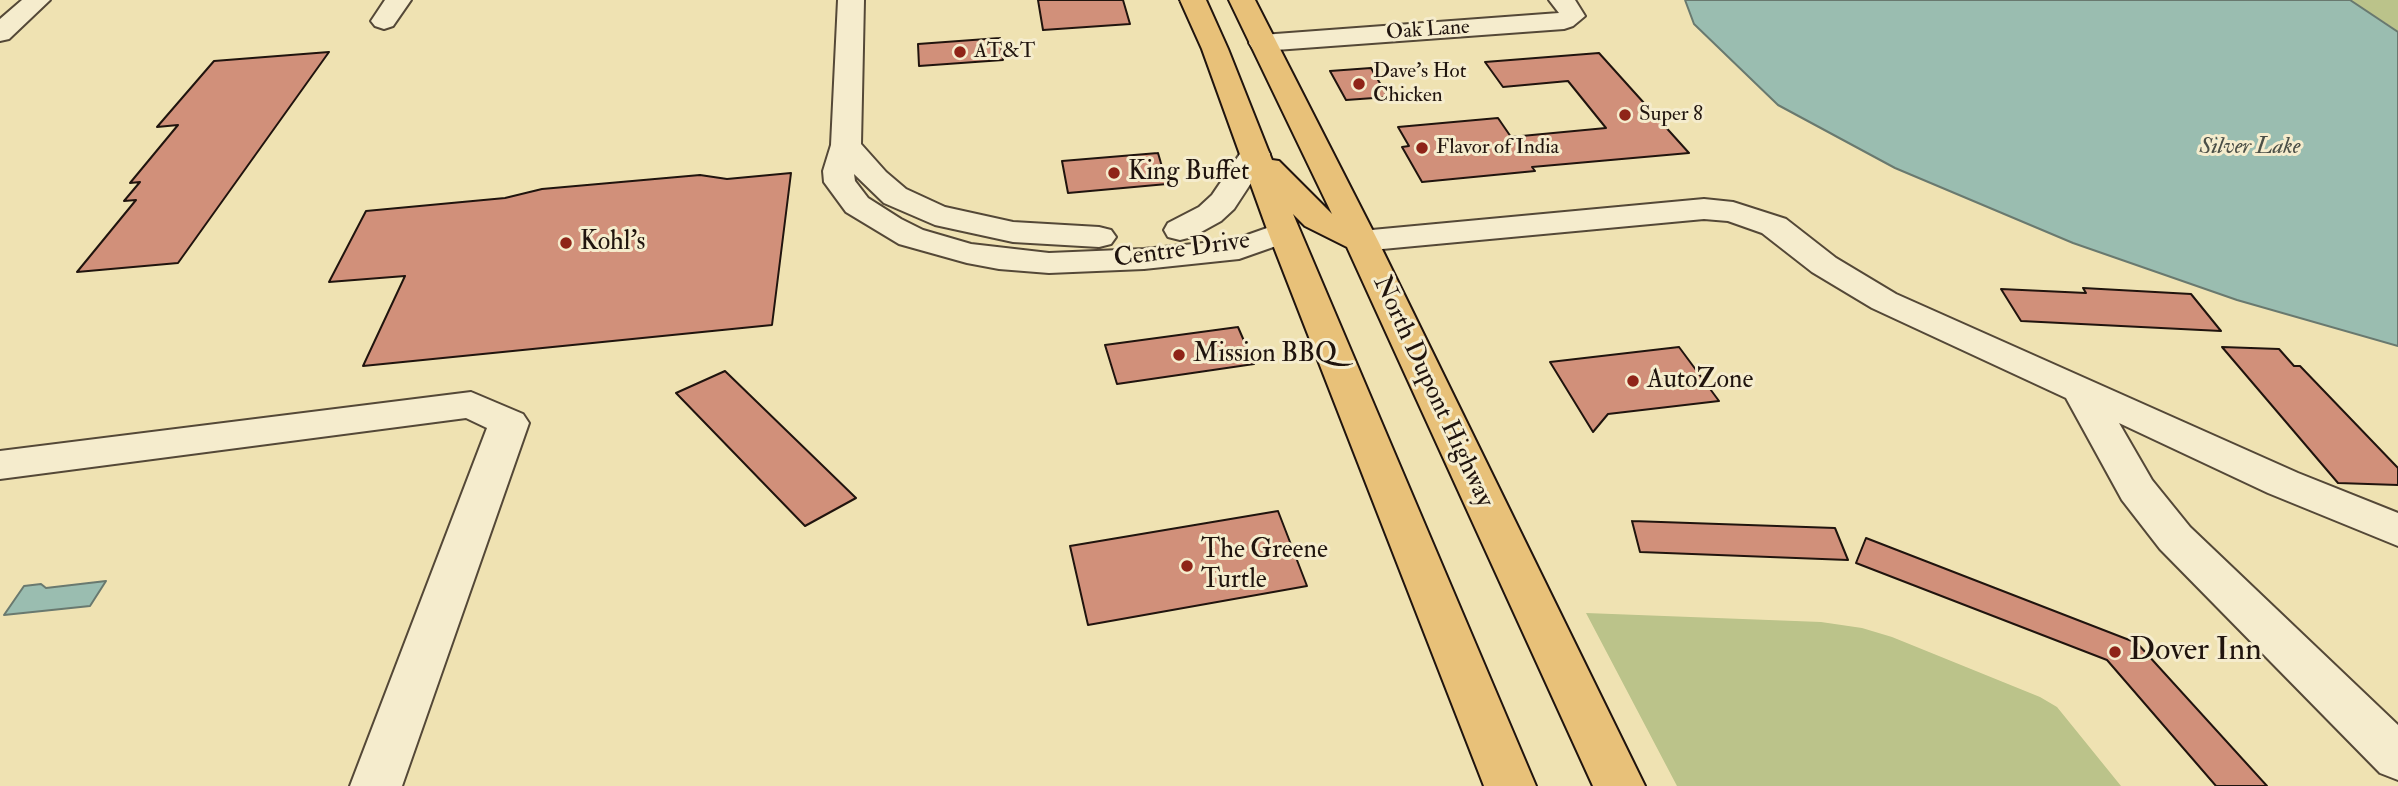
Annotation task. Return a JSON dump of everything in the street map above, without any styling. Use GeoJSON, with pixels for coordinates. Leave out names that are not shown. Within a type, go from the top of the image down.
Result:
{"type":"FeatureCollection","features":[{"type":"Feature","properties":{"kind":"highway"},"geometry":{"type":"LineString","coordinates":[[1193,0],[1215,49],[1284,232],[1510,786]]}},
{"type":"Feature","properties":{"kind":"highway"},"geometry":{"type":"LineString","coordinates":[[1223,0],[1240,33],[1262,43]]}},
{"type":"Feature","properties":{"kind":"highway","name":"North Dupont Highway"},"geometry":{"type":"LineString","coordinates":[[1242,0],[1361,241],[1619,786]]}},
{"type":"Feature","properties":{"kind":"highway"},"geometry":{"type":"LineString","coordinates":[[1255,154],[1316,219],[1361,241]]}},
{"type":"Feature","properties":{"kind":"highway"},"geometry":{"type":"LineString","coordinates":[[1284,232],[1309,238],[1332,248],[1382,286]]}},
{"type":"Feature","properties":{"kind":"street"},"geometry":{"type":"LineString","coordinates":[[0,33],[37,0]]}},
{"type":"Feature","properties":{"kind":"street","name":"Centre Drive"},"geometry":{"type":"LineString","coordinates":[[851,0],[846,145],[838,171],[840,182],[857,205],[889,226],[911,237],[967,253],[1027,262],[1105,262],[1239,249],[1284,232]]}},
{"type":"Feature","properties":{"kind":"street","name":"Oak Lane"},"geometry":{"type":"LineString","coordinates":[[1262,43],[1563,21],[1572,16],[1572,12],[1562,0]]}},
{"type":"Feature","properties":{"kind":"street","name":"Centre Drive"},"geometry":{"type":"LineString","coordinates":[[846,145],[875,179],[895,196],[913,206],[960,222],[1013,232],[1068,237],[1119,236],[1226,225],[1284,232]]}},
{"type":"Feature","properties":{"kind":"street"},"geometry":{"type":"LineString","coordinates":[[1180,230],[1210,214],[1223,202],[1255,154]]}},
{"type":"Feature","properties":{"kind":"street"},"geometry":{"type":"LineString","coordinates":[[1361,241],[1704,209],[1740,213],[1774,226],[1824,265],[1884,301],[2283,483],[2398,530]]}},
{"type":"Feature","properties":{"kind":"street"},"geometry":{"type":"LineString","coordinates":[[2081,390],[2137,490],[2175,538],[2398,758]]}},
{"type":"Feature","properties":{"kind":"street"},"geometry":{"type":"LineString","coordinates":[[0,466],[471,405],[509,423],[376,786]]}},
{"type":"Feature","properties":{"kind":"green space"},"geometry":{"type":"Polygon","coordinates":[[[2350,0],[2398,0],[2398,32],[2392,27],[2350,0]]]}},
{"type":"Feature","properties":{"kind":"green space"},"geometry":{"type":"Polygon","coordinates":[[[1586,613],[1821,622],[1862,628],[1892,637],[2040,697],[2057,707],[2121,786],[1677,786],[1586,613]]]}},
{"type":"Feature","properties":{"kind":"water","name":"Silver Lake"},"geometry":{"type":"Polygon","coordinates":[[[1685,0],[2350,0],[2398,32],[2398,346],[2237,300],[2073,243],[1895,168],[1778,105],[1694,24],[1685,0]]]}},
{"type":"Feature","properties":{"kind":"water"},"geometry":{"type":"Polygon","coordinates":[[[106,581],[90,606],[4,615],[24,586],[41,584],[46,588],[106,581]]]}},
{"type":"Feature","properties":{"kind":"building"},"geometry":{"type":"Polygon","coordinates":[[[1038,0],[1123,0],[1130,24],[1043,30],[1038,0]]]}},
{"type":"Feature","properties":{"kind":"building","name":"AT&T"},"geometry":{"type":"Polygon","coordinates":[[[1000,38],[1003,60],[919,66],[918,44],[1000,38]]]}},
{"type":"Feature","properties":{"kind":"building"},"geometry":{"type":"Polygon","coordinates":[[[329,52],[178,263],[77,272],[136,200],[124,201],[140,182],[130,183],[178,125],[157,127],[214,61],[329,52]]]}},
{"type":"Feature","properties":{"kind":"building","name":"Super 8"},"geometry":{"type":"Polygon","coordinates":[[[1599,53],[1689,153],[1532,167],[1535,171],[1422,182],[1402,147],[1409,146],[1398,127],[1498,118],[1511,137],[1606,128],[1568,81],[1503,87],[1485,62],[1599,53]]]}},
{"type":"Feature","properties":{"kind":"building","name":"Dave's Hot Chicken"},"geometry":{"type":"Polygon","coordinates":[[[1371,68],[1388,97],[1346,100],[1330,71],[1371,68]]]}},
{"type":"Feature","properties":{"kind":"building","name":"King Buffet"},"geometry":{"type":"Polygon","coordinates":[[[1158,153],[1167,184],[1068,193],[1062,161],[1158,153]]]}},
{"type":"Feature","properties":{"kind":"building","name":"Kohl's"},"geometry":{"type":"Polygon","coordinates":[[[791,173],[772,325],[363,366],[405,276],[329,282],[366,211],[505,198],[542,189],[700,175],[727,179],[791,173]]]}},
{"type":"Feature","properties":{"kind":"building"},"geometry":{"type":"Polygon","coordinates":[[[2083,288],[2191,294],[2221,331],[2021,321],[2001,289],[2086,293],[2083,288]]]}},
{"type":"Feature","properties":{"kind":"building","name":"Mission BBQ"},"geometry":{"type":"Polygon","coordinates":[[[1238,327],[1254,364],[1117,384],[1105,345],[1238,327]]]}},
{"type":"Feature","properties":{"kind":"building","name":"AutoZone"},"geometry":{"type":"Polygon","coordinates":[[[1679,347],[1719,401],[1608,414],[1593,432],[1550,362],[1679,347]]]}},
{"type":"Feature","properties":{"kind":"building"},"geometry":{"type":"Polygon","coordinates":[[[2222,347],[2279,349],[2294,366],[2300,366],[2398,468],[2398,485],[2338,483],[2222,347]]]}},
{"type":"Feature","properties":{"kind":"building"},"geometry":{"type":"Polygon","coordinates":[[[725,371],[856,498],[805,526],[676,393],[725,371]]]}},
{"type":"Feature","properties":{"kind":"building","name":"The Greene Turtle"},"geometry":{"type":"Polygon","coordinates":[[[1278,511],[1307,586],[1088,625],[1070,546],[1278,511]]]}},
{"type":"Feature","properties":{"kind":"building"},"geometry":{"type":"Polygon","coordinates":[[[1632,521],[1835,528],[1848,560],[1640,552],[1632,521]]]}},
{"type":"Feature","properties":{"kind":"building","name":"Dover Inn"},"geometry":{"type":"Polygon","coordinates":[[[1866,538],[2137,643],[2267,786],[2216,786],[2107,660],[1856,563],[1866,538]]]}},
{"type":"Feature","properties":{"kind":"place","name":"AT&T"},"geometry":{"type":"Point","coordinates":[960,52]}},
{"type":"Feature","properties":{"kind":"place","name":"Dave's Hot Chicken"},"geometry":{"type":"Point","coordinates":[1359,84]}},
{"type":"Feature","properties":{"kind":"place","name":"Super 8"},"geometry":{"type":"Point","coordinates":[1625,115]}},
{"type":"Feature","properties":{"kind":"place","name":"Flavor of India"},"geometry":{"type":"Point","coordinates":[1422,148]}},
{"type":"Feature","properties":{"kind":"place","name":"King Buffet"},"geometry":{"type":"Point","coordinates":[1114,173]}},
{"type":"Feature","properties":{"kind":"place","name":"Kohl's"},"geometry":{"type":"Point","coordinates":[566,243]}},
{"type":"Feature","properties":{"kind":"place","name":"Mission BBQ"},"geometry":{"type":"Point","coordinates":[1179,355]}},
{"type":"Feature","properties":{"kind":"place","name":"AutoZone"},"geometry":{"type":"Point","coordinates":[1633,381]}},
{"type":"Feature","properties":{"kind":"place","name":"The Greene Turtle"},"geometry":{"type":"Point","coordinates":[1187,566]}},
{"type":"Feature","properties":{"kind":"place","name":"Dover Inn"},"geometry":{"type":"Point","coordinates":[2115,652]}}]}
